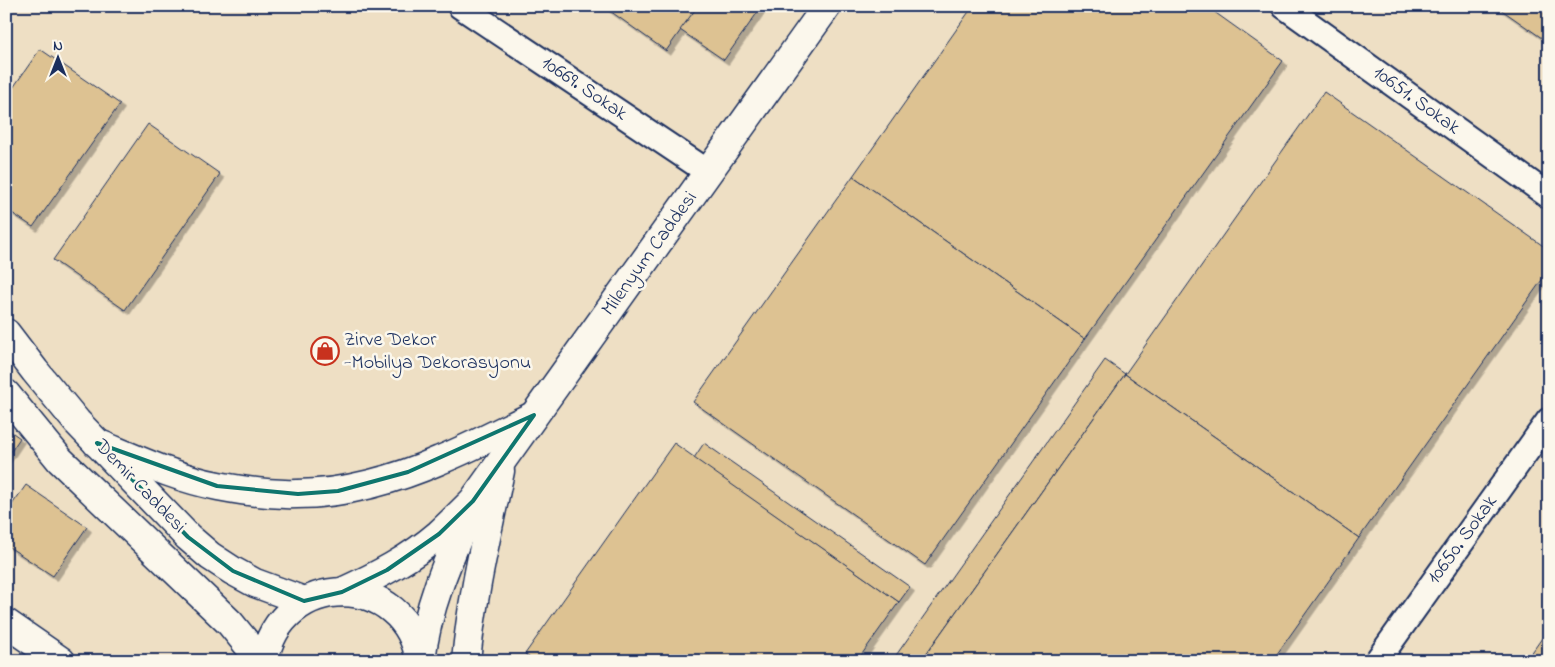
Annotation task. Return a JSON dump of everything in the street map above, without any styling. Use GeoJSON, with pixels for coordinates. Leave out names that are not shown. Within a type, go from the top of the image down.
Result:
{"type":"FeatureCollection","features":[{"type":"Feature","properties":{"kind":"street","name":"10669. Sokak"},"geometry":{"type":"LineString","coordinates":[[460,6],[708,172]]}},
{"type":"Feature","properties":{"kind":"street","name":"Milenyum Caddesi"},"geometry":{"type":"LineString","coordinates":[[342,592],[406,559],[439,534],[473,501],[827,6]]}},
{"type":"Feature","properties":{"kind":"street","name":"10651. Sokak"},"geometry":{"type":"LineString","coordinates":[[1284,6],[1549,196]]}},
{"type":"Feature","properties":{"kind":"street","name":"Demir Caddesi"},"geometry":{"type":"LineString","coordinates":[[6,333],[55,397],[97,444],[188,537],[210,556],[233,571],[255,583],[304,601]]}},
{"type":"Feature","properties":{"kind":"street","name":"Demir Caddesi"},"geometry":{"type":"LineString","coordinates":[[6,394],[60,460],[230,623],[263,661]]}},
{"type":"Feature","properties":{"kind":"street"},"geometry":{"type":"LineString","coordinates":[[97,444],[177,475],[217,486],[258,492],[298,494],[338,491],[408,472],[439,461],[534,416]]}},
{"type":"Feature","properties":{"kind":"street","name":"10650. Sokak"},"geometry":{"type":"LineString","coordinates":[[1377,661],[1549,420]]}},
{"type":"Feature","properties":{"kind":"street"},"geometry":{"type":"LineString","coordinates":[[466,661],[468,634],[477,578],[503,459]]}},
{"type":"Feature","properties":{"kind":"street","name":"Milenyum Caddesi"},"geometry":{"type":"LineString","coordinates":[[420,661],[434,597],[473,501]]}},
{"type":"Feature","properties":{"kind":"street"},"geometry":{"type":"LineString","coordinates":[[263,661],[269,641],[280,621],[291,610],[304,601],[316,596],[342,592],[357,593],[371,597],[384,604],[396,614],[414,638],[420,661]]}},
{"type":"Feature","properties":{"kind":"street"},"geometry":{"type":"LineString","coordinates":[[6,622],[61,661]]}},
{"type":"Feature","properties":{"kind":"highlighted area"},"geometry":{"type":"Polygon","coordinates":[[[534,415],[473,501],[439,534],[387,570],[342,592],[304,601],[233,571],[188,537],[97,443],[217,486],[298,494],[338,491],[408,472],[534,415]]]}},
{"type":"Feature","properties":{"kind":"shaded area"},"geometry":{"type":"Polygon","coordinates":[[[6,6],[1549,6],[1549,661],[6,661],[6,6]]]}},
{"type":"Feature","properties":{"kind":"building"},"geometry":{"type":"Polygon","coordinates":[[[603,6],[698,6],[666,51],[603,6]]]}},
{"type":"Feature","properties":{"kind":"building"},"geometry":{"type":"Polygon","coordinates":[[[698,6],[762,6],[724,60],[680,30],[698,6]]]}},
{"type":"Feature","properties":{"kind":"building"},"geometry":{"type":"Polygon","coordinates":[[[973,6],[1206,6],[1283,61],[1085,339],[853,176],[973,6]]]}},
{"type":"Feature","properties":{"kind":"building"},"geometry":{"type":"Polygon","coordinates":[[[1496,6],[1549,6],[1549,43],[1496,6]]]}},
{"type":"Feature","properties":{"kind":"building"},"geometry":{"type":"Polygon","coordinates":[[[40,49],[120,104],[33,227],[6,209],[6,98],[40,49]]]}},
{"type":"Feature","properties":{"kind":"building"},"geometry":{"type":"Polygon","coordinates":[[[1324,92],[1549,250],[1549,270],[1359,538],[1125,374],[1324,92]]]}},
{"type":"Feature","properties":{"kind":"building"},"geometry":{"type":"Polygon","coordinates":[[[148,124],[220,174],[125,310],[53,260],[148,124]]]}},
{"type":"Feature","properties":{"kind":"building"},"geometry":{"type":"Polygon","coordinates":[[[853,176],[1085,339],[925,565],[693,402],[853,176]]]}},
{"type":"Feature","properties":{"kind":"building"},"geometry":{"type":"Polygon","coordinates":[[[1105,360],[1125,374],[921,661],[892,661],[1105,360]]]}},
{"type":"Feature","properties":{"kind":"building"},"geometry":{"type":"Polygon","coordinates":[[[1125,374],[1359,538],[1272,661],[921,661],[1125,374]]]}},
{"type":"Feature","properties":{"kind":"building"},"geometry":{"type":"Polygon","coordinates":[[[6,428],[20,438],[6,459],[6,428]]]}},
{"type":"Feature","properties":{"kind":"building"},"geometry":{"type":"Polygon","coordinates":[[[674,443],[899,602],[857,661],[534,661],[525,654],[674,443]]]}},
{"type":"Feature","properties":{"kind":"building"},"geometry":{"type":"Polygon","coordinates":[[[704,443],[910,587],[899,602],[694,458],[704,443]]]}},
{"type":"Feature","properties":{"kind":"building"},"geometry":{"type":"Polygon","coordinates":[[[26,485],[87,527],[53,576],[6,545],[6,513],[26,485]]]}},
{"type":"Feature","properties":{"kind":"building"},"geometry":{"type":"Polygon","coordinates":[[[1549,628],[1549,661],[1526,661],[1549,628]]]}},
{"type":"Feature","properties":{"kind":"place","name":"Zirve Dekor -Mobilya Dekorasyonu"},"geometry":{"type":"Point","coordinates":[325,351]}}]}
